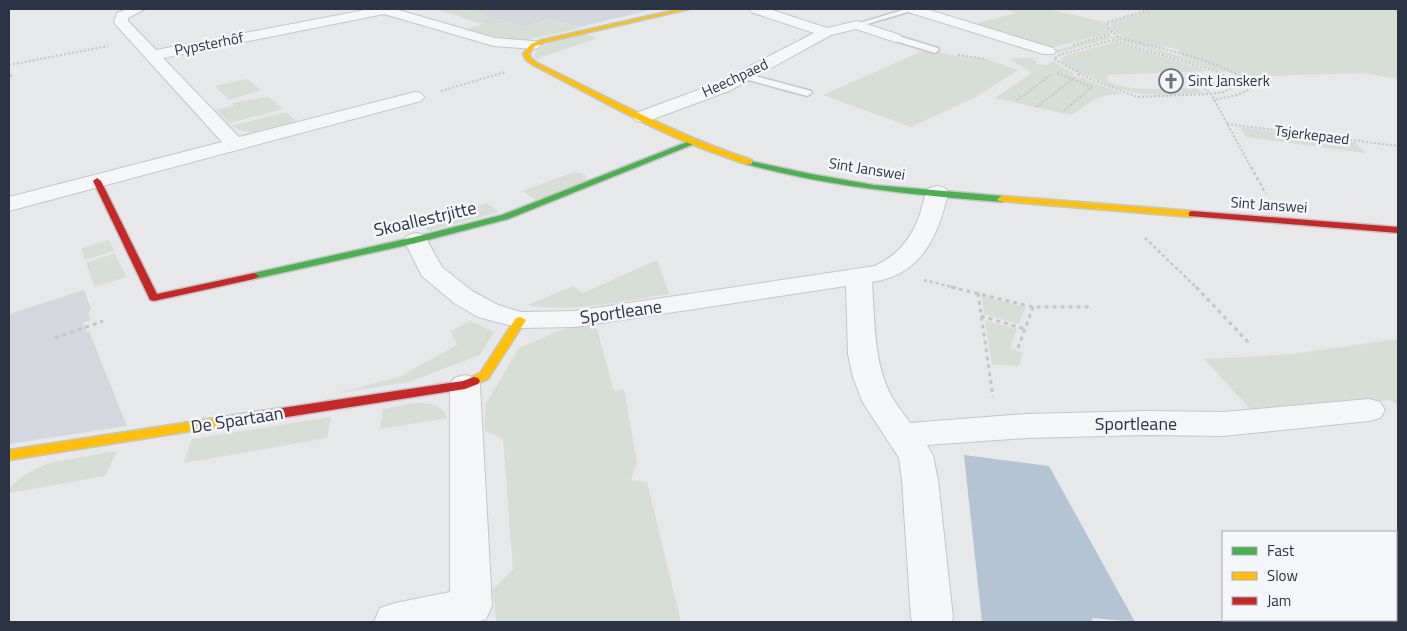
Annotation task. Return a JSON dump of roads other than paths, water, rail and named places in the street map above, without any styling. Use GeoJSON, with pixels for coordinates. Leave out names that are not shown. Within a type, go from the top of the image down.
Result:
{"type":"FeatureCollection","features":[{"type":"Feature","properties":{"kind":"street"},"geometry":{"type":"LineString","coordinates":[[138,9],[122,16],[120,22],[153,55]]}},
{"type":"Feature","properties":{"kind":"street","name":"Pypsterhôf"},"geometry":{"type":"LineString","coordinates":[[153,55],[387,9],[494,42],[533,45]]}},
{"type":"Feature","properties":{"kind":"street"},"geometry":{"type":"LineString","coordinates":[[533,45],[686,9]]}},
{"type":"Feature","properties":{"kind":"street"},"geometry":{"type":"LineString","coordinates":[[756,9],[826,32]]}},
{"type":"Feature","properties":{"kind":"street"},"geometry":{"type":"LineString","coordinates":[[913,9],[1048,51]]}},
{"type":"Feature","properties":{"kind":"street"},"geometry":{"type":"LineString","coordinates":[[857,25],[895,38]]}},
{"type":"Feature","properties":{"kind":"street","name":"Heechpaed"},"geometry":{"type":"LineString","coordinates":[[642,117],[723,86],[826,32],[857,25]]}},
{"type":"Feature","properties":{"kind":"street","name":"Sint Janswei"},"geometry":{"type":"LineString","coordinates":[[533,45],[526,54],[531,62],[695,142],[762,165],[885,188],[1398,230]]}},
{"type":"Feature","properties":{"kind":"street","name":"Pypsterhôf"},"geometry":{"type":"LineString","coordinates":[[153,55],[235,144]]}},
{"type":"Feature","properties":{"kind":"street"},"geometry":{"type":"LineString","coordinates":[[9,204],[415,98]]}},
{"type":"Feature","properties":{"kind":"street","name":"Skoallestrjitte"},"geometry":{"type":"LineString","coordinates":[[97,181],[154,298],[416,240],[505,217],[695,142]]}},
{"type":"Feature","properties":{"kind":"street","name":"Sportleane"},"geometry":{"type":"LineString","coordinates":[[416,240],[431,271],[463,297],[488,311],[520,320],[574,319],[859,278],[893,268],[904,261],[913,250],[928,225],[937,193]]}},
{"type":"Feature","properties":{"kind":"street"},"geometry":{"type":"LineString","coordinates":[[859,278],[863,354],[868,376],[878,401],[916,456],[920,480],[932,618]]}},
{"type":"Feature","properties":{"kind":"street","name":"De Spartaan"},"geometry":{"type":"LineString","coordinates":[[9,455],[465,385],[484,376],[520,320]]}},
{"type":"Feature","properties":{"kind":"street"},"geometry":{"type":"LineString","coordinates":[[395,622],[471,606],[465,385]]}},
{"type":"Feature","properties":{"kind":"street","name":"Sportleane"},"geometry":{"type":"LineString","coordinates":[[903,435],[1010,427],[1136,423],[1223,424],[1369,410]]}},
{"type":"Feature","properties":{"kind":"lane"},"geometry":{"type":"LineString","coordinates":[[857,25],[913,9]]}},
{"type":"Feature","properties":{"kind":"lane"},"geometry":{"type":"LineString","coordinates":[[895,38],[935,50]]}},
{"type":"Feature","properties":{"kind":"lane"},"geometry":{"type":"LineString","coordinates":[[744,76],[807,93]]}},
{"type":"Feature","properties":{"kind":"water"},"geometry":{"type":"Polygon","coordinates":[[[964,455],[1049,466],[1135,622],[1092,618],[1093,622],[982,622],[964,455]]]}},
{"type":"Feature","properties":{"kind":"place","name":"Sint Janskerk"},"geometry":{"type":"Point","coordinates":[1171,81]}}]}
